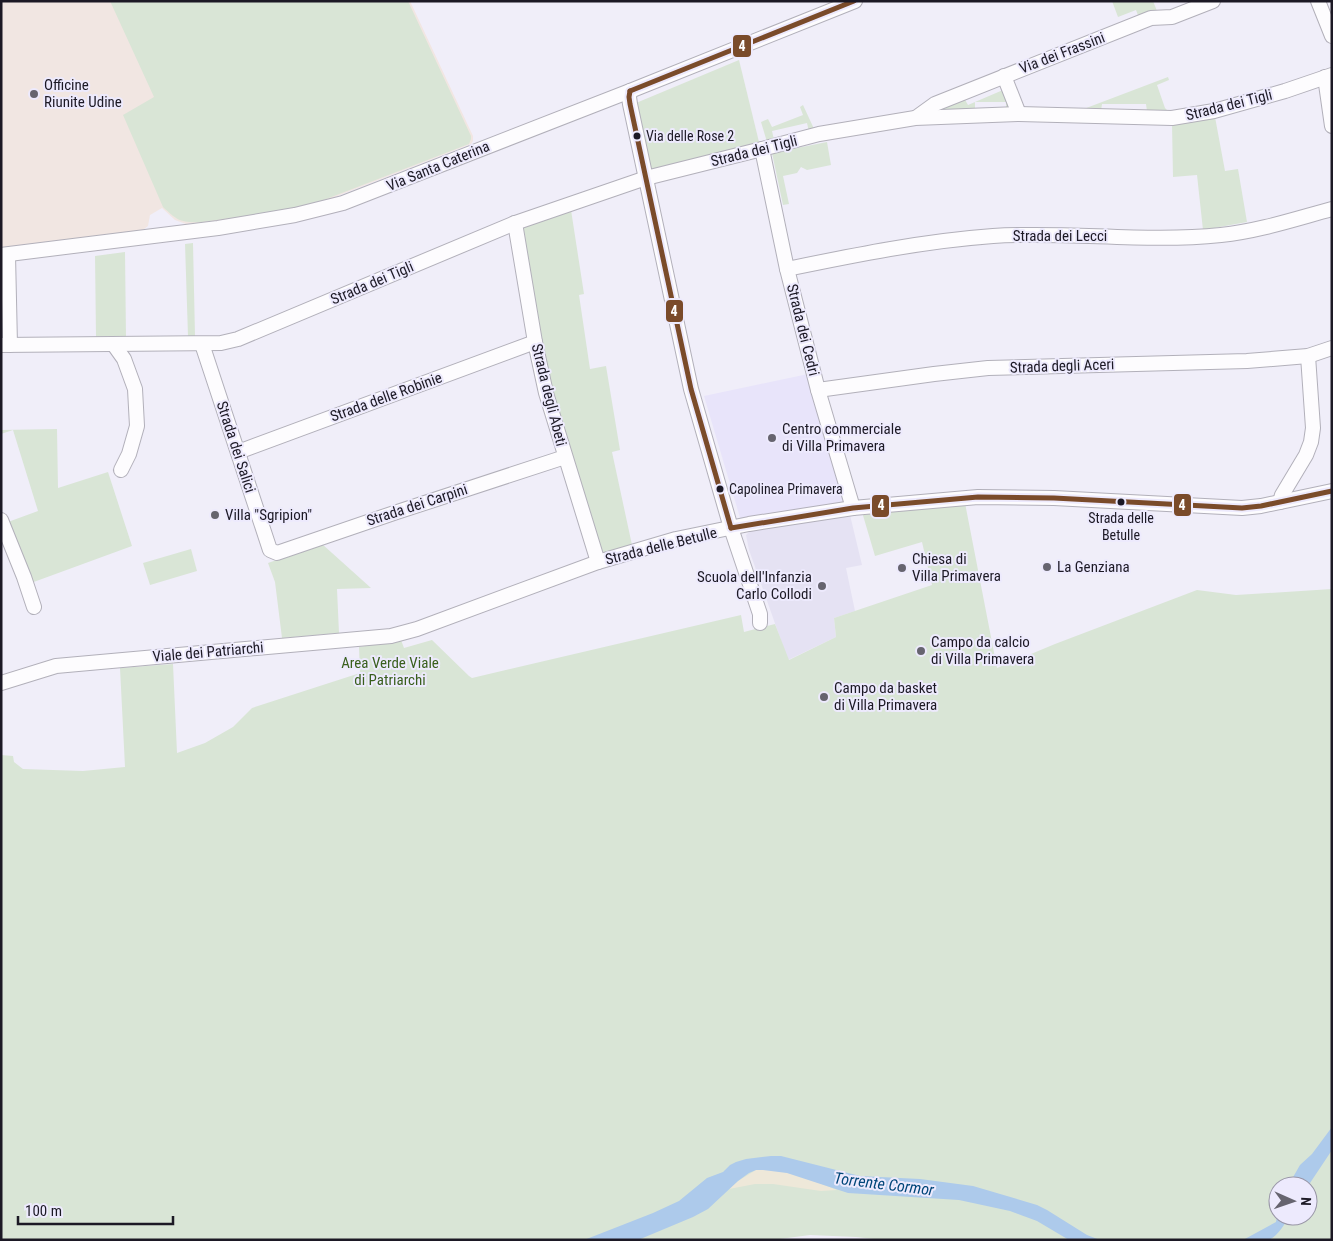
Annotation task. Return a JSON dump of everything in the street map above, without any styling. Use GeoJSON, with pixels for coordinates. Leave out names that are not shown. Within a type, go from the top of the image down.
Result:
{"type":"FeatureCollection","features":[{"type":"Feature","properties":{"kind":"street","name":"Via Santa Caterina"},"geometry":{"type":"LineString","coordinates":[[5,255],[218,228],[295,215],[334,205],[630,91],[855,1]]}},
{"type":"Feature","properties":{"kind":"street","name":"Via dei Frassini"},"geometry":{"type":"LineString","coordinates":[[915,118],[935,104],[1151,18],[1172,17],[1212,1]]}},
{"type":"Feature","properties":{"kind":"street"},"geometry":{"type":"LineString","coordinates":[[1318,1],[1332,36]]}},
{"type":"Feature","properties":{"kind":"street"},"geometry":{"type":"LineString","coordinates":[[1004,76],[1019,114]]}},
{"type":"Feature","properties":{"kind":"street"},"geometry":{"type":"LineString","coordinates":[[1328,76],[1332,126]]}},
{"type":"Feature","properties":{"kind":"street","name":"Strada dei Tigli"},"geometry":{"type":"LineString","coordinates":[[202,344],[221,344],[238,339],[514,223],[646,178],[819,134],[915,118],[1019,114],[1172,118],[1214,111],[1285,91],[1328,76]]}},
{"type":"Feature","properties":{"kind":"street"},"geometry":{"type":"LineString","coordinates":[[630,91],[629,97],[691,389],[731,528],[760,614],[760,623]]}},
{"type":"Feature","properties":{"kind":"street","name":"Strada dei Cedri"},"geometry":{"type":"LineString","coordinates":[[762,149],[788,269],[818,390],[853,508]]}},
{"type":"Feature","properties":{"kind":"street","name":"Strada dei Lecci"},"geometry":{"type":"LineString","coordinates":[[788,269],[862,253],[940,241],[994,236],[1182,238],[1222,235],[1332,209]]}},
{"type":"Feature","properties":{"kind":"street","name":"Strada degli Abeti"},"geometry":{"type":"LineString","coordinates":[[514,223],[534,342],[546,393],[598,562]]}},
{"type":"Feature","properties":{"kind":"street"},"geometry":{"type":"LineString","coordinates":[[5,255],[6,345],[202,344]]}},
{"type":"Feature","properties":{"kind":"street","name":"Strada delle Robinie"},"geometry":{"type":"LineString","coordinates":[[238,452],[534,342]]}},
{"type":"Feature","properties":{"kind":"street","name":"Strada dei Salici"},"geometry":{"type":"LineString","coordinates":[[202,344],[270,550]]}},
{"type":"Feature","properties":{"kind":"street"},"geometry":{"type":"LineString","coordinates":[[114,345],[124,359],[135,389],[137,426],[130,454],[121,470]]}},
{"type":"Feature","properties":{"kind":"street","name":"Strada degli Aceri"},"geometry":{"type":"LineString","coordinates":[[818,390],[988,368],[1247,361],[1308,356],[1332,348]]}},
{"type":"Feature","properties":{"kind":"street"},"geometry":{"type":"LineString","coordinates":[[1280,502],[1282,495],[1312,442],[1313,428],[1308,356]]}},
{"type":"Feature","properties":{"kind":"street","name":"Strada dei Carpini"},"geometry":{"type":"LineString","coordinates":[[270,550],[276,553],[565,457]]}},
{"type":"Feature","properties":{"kind":"street","name":"Strada delle Betulle"},"geometry":{"type":"LineString","coordinates":[[417,629],[598,562],[676,539],[853,508],[978,497],[1054,498],[1242,508],[1261,506],[1332,491]]}},
{"type":"Feature","properties":{"kind":"street"},"geometry":{"type":"LineString","coordinates":[[1,520],[34,607]]}},
{"type":"Feature","properties":{"kind":"street","name":"Viale dei Patriarchi"},"geometry":{"type":"LineString","coordinates":[[1,683],[56,666],[391,636],[417,629]]}},
{"type":"Feature","properties":{"kind":"shaded area"},"geometry":{"type":"Polygon","coordinates":[[[1,1],[410,1],[473,136],[473,141],[471,144],[304,209],[186,224],[175,220],[162,208],[150,215],[148,226],[139,233],[1,249],[1,1]]]}},
{"type":"Feature","properties":{"kind":"shaded area"},"geometry":{"type":"Polygon","coordinates":[[[808,374],[847,503],[741,521],[704,396],[808,374]]]}},
{"type":"Feature","properties":{"kind":"shaded area"},"geometry":{"type":"Polygon","coordinates":[[[850,515],[862,565],[846,568],[855,611],[834,618],[836,637],[788,660],[749,550],[746,535],[750,531],[850,515]]]}},
{"type":"Feature","properties":{"kind":"green space"},"geometry":{"type":"Polygon","coordinates":[[[110,1],[408,1],[471,139],[469,144],[303,208],[202,222],[180,220],[163,207],[123,115],[154,97],[110,1]]]}},
{"type":"Feature","properties":{"kind":"green space"},"geometry":{"type":"Polygon","coordinates":[[[1112,1],[1153,1],[1157,11],[1139,18],[1136,10],[1118,17],[1112,1]]]}},
{"type":"Feature","properties":{"kind":"green space"},"geometry":{"type":"Polygon","coordinates":[[[739,60],[759,142],[650,170],[636,103],[739,60]]]}},
{"type":"Feature","properties":{"kind":"green space"},"geometry":{"type":"Polygon","coordinates":[[[1168,77],[1169,80],[1157,85],[1165,108],[1169,112],[1147,111],[1146,104],[1102,104],[1101,111],[1081,110],[1168,77]]]}},
{"type":"Feature","properties":{"kind":"green space"},"geometry":{"type":"Polygon","coordinates":[[[1003,90],[1014,110],[1006,110],[1006,102],[975,102],[1003,90]]]}},
{"type":"Feature","properties":{"kind":"green space"},"geometry":{"type":"Polygon","coordinates":[[[964,98],[968,105],[975,102],[975,110],[940,110],[940,108],[964,98]]]}},
{"type":"Feature","properties":{"kind":"green space"},"geometry":{"type":"Polygon","coordinates":[[[803,105],[815,131],[809,132],[807,123],[772,131],[774,140],[767,142],[761,122],[768,119],[772,127],[803,115],[800,107],[803,105]]]}},
{"type":"Feature","properties":{"kind":"green space"},"geometry":{"type":"Polygon","coordinates":[[[1215,117],[1225,171],[1238,169],[1247,222],[1203,230],[1197,175],[1173,177],[1172,124],[1215,117]]]}},
{"type":"Feature","properties":{"kind":"green space"},"geometry":{"type":"Polygon","coordinates":[[[827,142],[831,165],[807,170],[801,167],[797,173],[783,176],[789,204],[783,205],[772,153],[827,142]]]}},
{"type":"Feature","properties":{"kind":"green space"},"geometry":{"type":"Polygon","coordinates":[[[571,210],[584,294],[579,295],[590,369],[606,366],[620,450],[612,452],[632,545],[604,553],[602,552],[550,385],[520,230],[524,225],[571,210]]]}},
{"type":"Feature","properties":{"kind":"green space"},"geometry":{"type":"Polygon","coordinates":[[[193,243],[195,336],[188,336],[185,244],[193,243]]]}},
{"type":"Feature","properties":{"kind":"green space"},"geometry":{"type":"Polygon","coordinates":[[[125,252],[126,336],[96,337],[95,256],[125,252]]]}},
{"type":"Feature","properties":{"kind":"green space"},"geometry":{"type":"Polygon","coordinates":[[[57,429],[58,488],[108,472],[132,546],[31,583],[8,522],[38,511],[13,430],[1,434],[1,430],[57,429]]]}},
{"type":"Feature","properties":{"kind":"green space","name":"Area Verde Viale di Patriarchi"},"geometry":{"type":"Polygon","coordinates":[[[965,503],[997,668],[1197,590],[1236,595],[1332,589],[1332,1240],[883,1240],[810,1235],[772,1240],[1,1240],[1,755],[13,756],[14,762],[23,769],[83,771],[125,767],[120,668],[173,664],[177,753],[205,743],[233,727],[252,708],[360,673],[359,647],[401,640],[404,648],[432,640],[472,678],[741,615],[744,632],[775,624],[789,660],[836,637],[834,618],[932,585],[922,542],[875,556],[862,512],[965,503]]]}},
{"type":"Feature","properties":{"kind":"green space"},"geometry":{"type":"Polygon","coordinates":[[[322,544],[371,588],[337,589],[339,633],[282,638],[275,582],[268,563],[322,544]]]}},
{"type":"Feature","properties":{"kind":"green space"},"geometry":{"type":"Polygon","coordinates":[[[191,549],[197,571],[150,585],[143,563],[191,549]]]}},
{"type":"Feature","properties":{"kind":"sand"},"geometry":{"type":"Polygon","coordinates":[[[756,1170],[787,1173],[837,1190],[821,1191],[773,1184],[755,1184],[729,1189],[756,1170]]]}},
{"type":"Feature","properties":{"kind":"water"},"geometry":{"type":"Polygon","coordinates":[[[1332,1127],[1332,1150],[1315,1176],[1294,1176],[1300,1165],[1312,1154],[1332,1127]]]}},
{"type":"Feature","properties":{"kind":"water","name":"Torrente Cormor"},"geometry":{"type":"Polygon","coordinates":[[[781,1156],[860,1176],[920,1179],[973,1186],[1037,1205],[1087,1235],[1100,1240],[1069,1240],[1037,1221],[1010,1211],[959,1200],[848,1193],[787,1173],[756,1170],[738,1181],[708,1209],[638,1240],[584,1240],[679,1201],[707,1178],[723,1172],[736,1162],[781,1156]]]}},
{"type":"Feature","properties":{"kind":"water"},"geometry":{"type":"Polygon","coordinates":[[[1269,1226],[1283,1226],[1271,1239],[1243,1240],[1269,1226]]]}},
{"type":"Feature","properties":{"kind":"transit line","name":"4"},"geometry":{"type":"LineString","coordinates":[[630,91],[854,1]]}},
{"type":"Feature","properties":{"kind":"transit line","name":"4"},"geometry":{"type":"LineString","coordinates":[[630,91],[630,104],[691,389],[731,528]]}},
{"type":"Feature","properties":{"kind":"transit line","name":"4"},"geometry":{"type":"LineString","coordinates":[[731,528],[853,508],[978,497],[1054,498],[1242,508],[1261,506],[1332,491]]}},
{"type":"Feature","properties":{"kind":"place","name":"Officine Riunite Udine"},"geometry":{"type":"Point","coordinates":[34,94]}},
{"type":"Feature","properties":{"kind":"place","name":"Via delle Rose 2"},"geometry":{"type":"Point","coordinates":[637,136]}},
{"type":"Feature","properties":{"kind":"place","name":"Centro commerciale di Villa Primavera"},"geometry":{"type":"Point","coordinates":[772,438]}},
{"type":"Feature","properties":{"kind":"place","name":"Capolinea Primavera"},"geometry":{"type":"Point","coordinates":[720,489]}},
{"type":"Feature","properties":{"kind":"place","name":"Strada delle Betulle"},"geometry":{"type":"Point","coordinates":[1121,502]}},
{"type":"Feature","properties":{"kind":"place","name":"Villa \"Sgripion\""},"geometry":{"type":"Point","coordinates":[215,515]}},
{"type":"Feature","properties":{"kind":"place","name":"La Genziana"},"geometry":{"type":"Point","coordinates":[1047,567]}},
{"type":"Feature","properties":{"kind":"place","name":"Chiesa di Villa Primavera"},"geometry":{"type":"Point","coordinates":[902,568]}},
{"type":"Feature","properties":{"kind":"place","name":"Scuola dell'Infanzia Carlo Collodi"},"geometry":{"type":"Point","coordinates":[822,586]}},
{"type":"Feature","properties":{"kind":"place","name":"Campo da calcio di Villa Primavera"},"geometry":{"type":"Point","coordinates":[921,651]}},
{"type":"Feature","properties":{"kind":"place","name":"Campo da basket di Villa Primavera"},"geometry":{"type":"Point","coordinates":[824,697]}}]}
